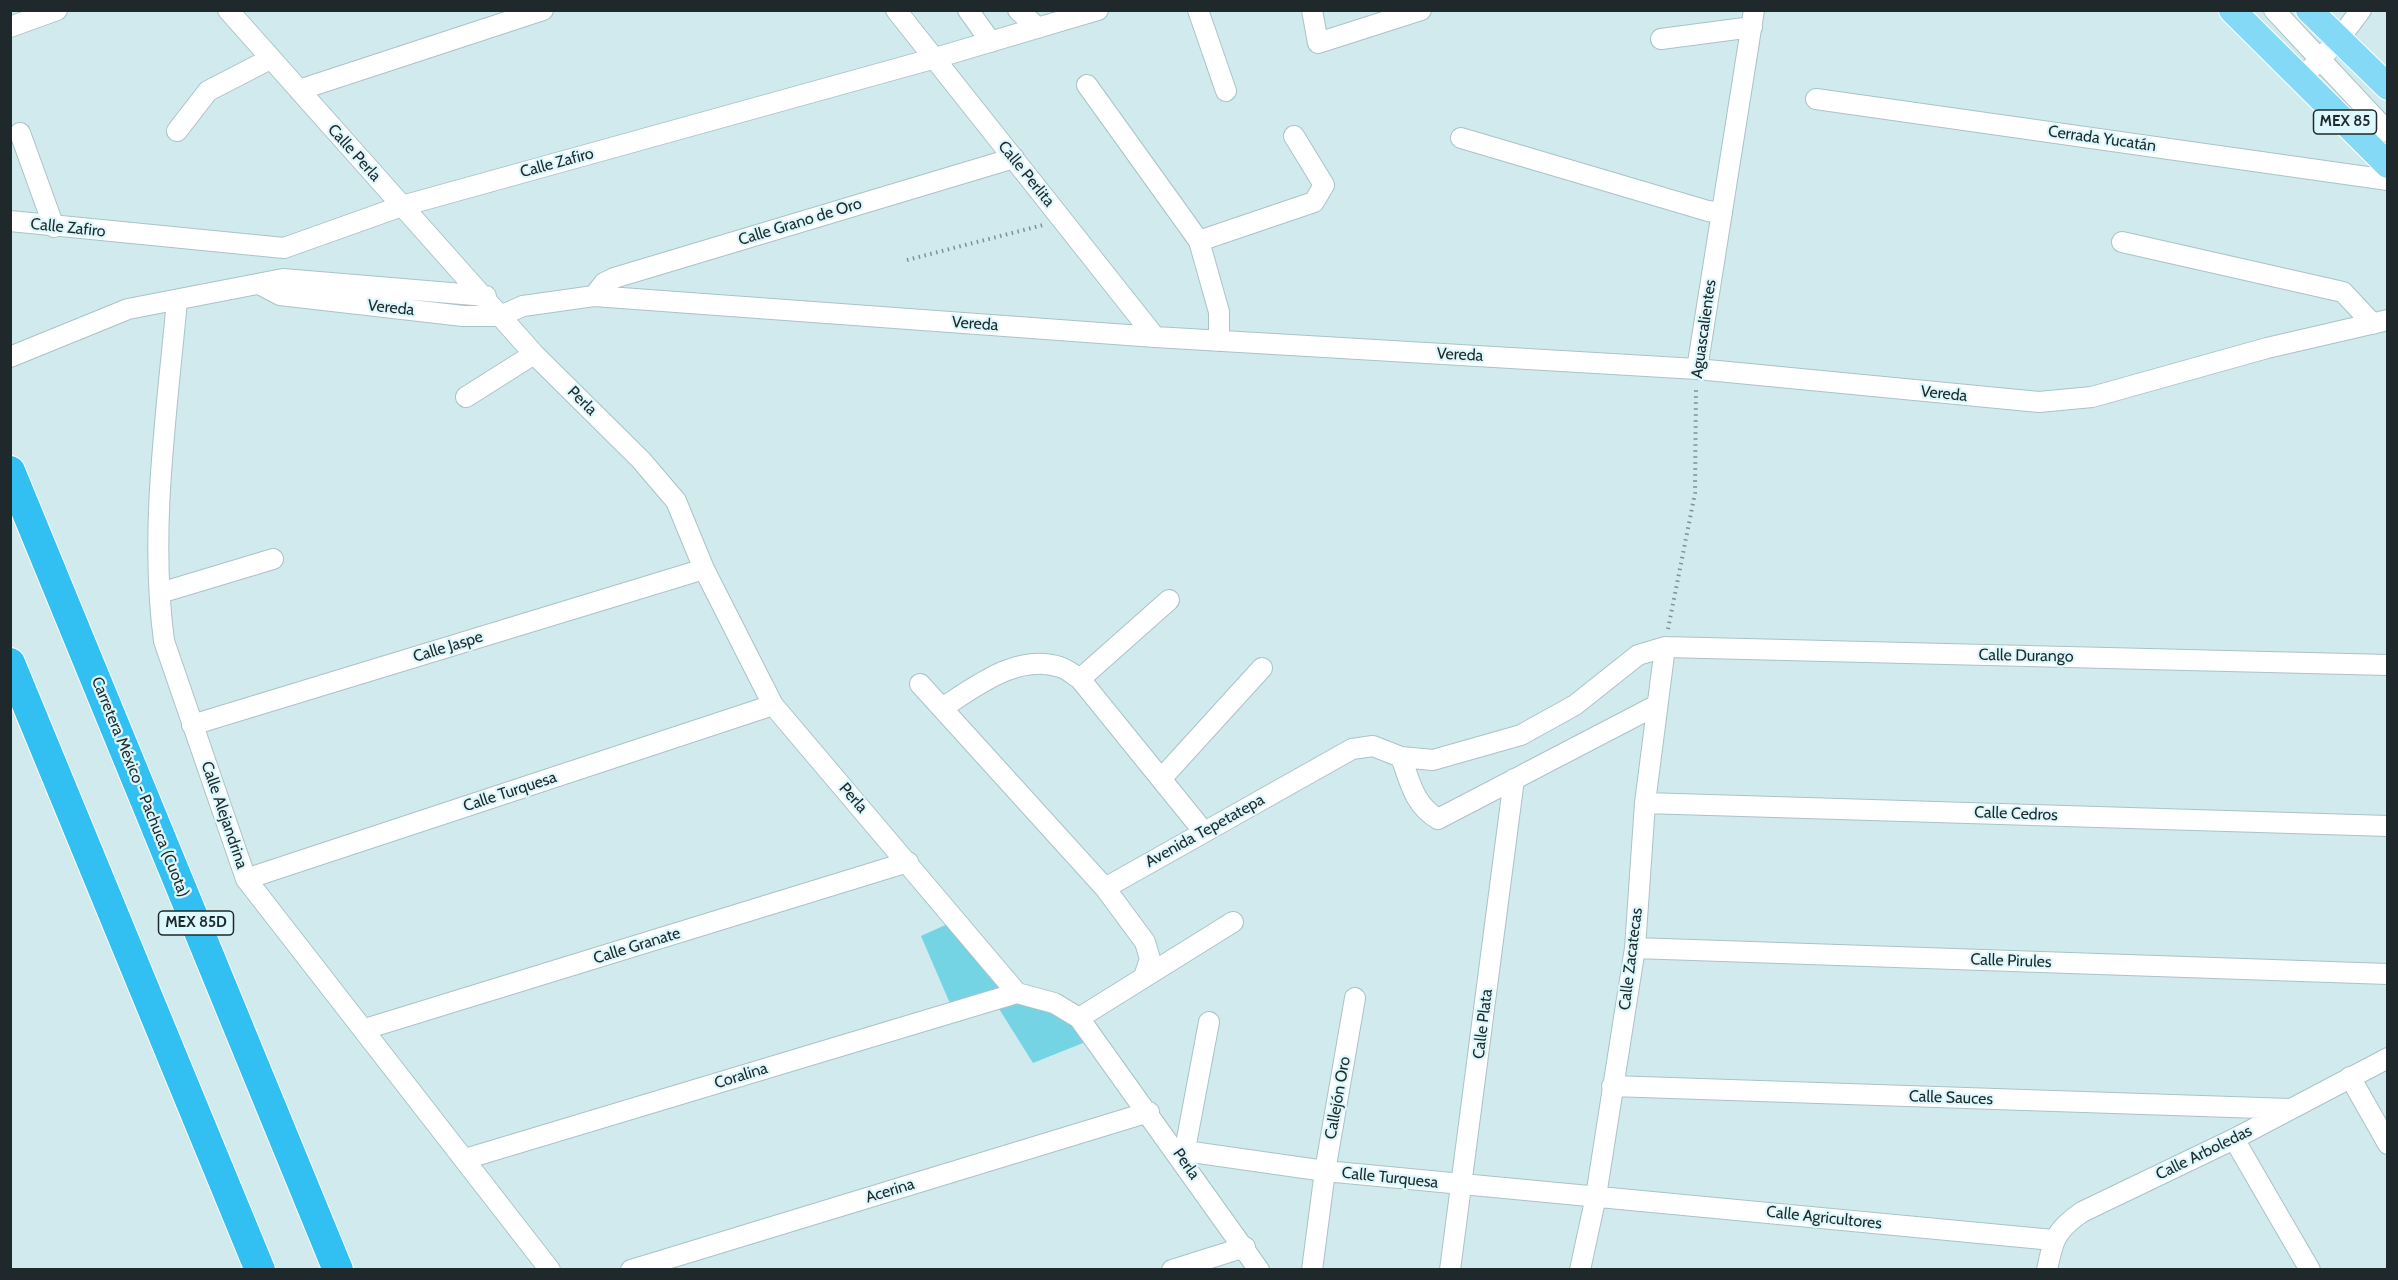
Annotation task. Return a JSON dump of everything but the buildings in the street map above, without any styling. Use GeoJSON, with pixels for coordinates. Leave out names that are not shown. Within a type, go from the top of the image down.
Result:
{"type":"FeatureCollection","features":[{"type":"Feature","properties":{"kind":"highway","name":"Carretera México - Pachuca (Cuota)"},"geometry":{"type":"LineString","coordinates":[[10,471],[338,1269]]}},
{"type":"Feature","properties":{"kind":"highway"},"geometry":{"type":"LineString","coordinates":[[10,663],[260,1269]]}},
{"type":"Feature","properties":{"kind":"main road","name":"MEX 85"},"geometry":{"type":"LineString","coordinates":[[2232,10],[2388,165]]}},
{"type":"Feature","properties":{"kind":"main road"},"geometry":{"type":"LineString","coordinates":[[2321,34],[2388,87]]}},
{"type":"Feature","properties":{"kind":"street","name":"Calle Perla"},"geometry":{"type":"LineString","coordinates":[[228,10],[481,295]]}},
{"type":"Feature","properties":{"kind":"street"},"geometry":{"type":"LineString","coordinates":[[299,90],[543,10]]}},
{"type":"Feature","properties":{"kind":"street","name":"Calle Perlita"},"geometry":{"type":"LineString","coordinates":[[896,10],[932,59],[1014,158],[1155,337]]}},
{"type":"Feature","properties":{"kind":"street"},"geometry":{"type":"LineString","coordinates":[[968,10],[991,42]]}},
{"type":"Feature","properties":{"kind":"street"},"geometry":{"type":"LineString","coordinates":[[1018,10],[1038,28]]}},
{"type":"Feature","properties":{"kind":"street","name":"Calle Zafiro"},"geometry":{"type":"LineString","coordinates":[[10,221],[284,248],[402,206],[932,59],[1098,10]]}},
{"type":"Feature","properties":{"kind":"street"},"geometry":{"type":"LineString","coordinates":[[1198,10],[1226,91]]}},
{"type":"Feature","properties":{"kind":"street"},"geometry":{"type":"LineString","coordinates":[[1312,10],[1318,44],[1421,10]]}},
{"type":"Feature","properties":{"kind":"street"},"geometry":{"type":"LineString","coordinates":[[2274,10],[2321,34],[2388,132]]}},
{"type":"Feature","properties":{"kind":"street"},"geometry":{"type":"LineString","coordinates":[[2286,10],[2321,34],[2388,116]]}},
{"type":"Feature","properties":{"kind":"street"},"geometry":{"type":"LineString","coordinates":[[2284,61],[2321,34],[2361,10]]}},
{"type":"Feature","properties":{"kind":"street"},"geometry":{"type":"LineString","coordinates":[[10,27],[47,12]]}},
{"type":"Feature","properties":{"kind":"street"},"geometry":{"type":"LineString","coordinates":[[1661,39],[1753,19]]}},
{"type":"Feature","properties":{"kind":"street","name":"Aguascalientes"},"geometry":{"type":"LineString","coordinates":[[1696,369],[1753,19]]}},
{"type":"Feature","properties":{"kind":"street"},"geometry":{"type":"LineString","coordinates":[[2302,78],[2321,34]]}},
{"type":"Feature","properties":{"kind":"street"},"geometry":{"type":"LineString","coordinates":[[177,131],[208,91],[270,58]]}},
{"type":"Feature","properties":{"kind":"street"},"geometry":{"type":"LineString","coordinates":[[1087,85],[1199,241],[1219,312],[1219,341]]}},
{"type":"Feature","properties":{"kind":"street","name":"Cerrada Yucatán"},"geometry":{"type":"LineString","coordinates":[[1816,99],[2388,180]]}},
{"type":"Feature","properties":{"kind":"street"},"geometry":{"type":"LineString","coordinates":[[20,133],[54,227]]}},
{"type":"Feature","properties":{"kind":"street"},"geometry":{"type":"LineString","coordinates":[[1199,241],[1314,202],[1324,185],[1294,136]]}},
{"type":"Feature","properties":{"kind":"street"},"geometry":{"type":"LineString","coordinates":[[1461,138],[1708,211],[1722,213]]}},
{"type":"Feature","properties":{"kind":"street","name":"Calle Grano de Oro"},"geometry":{"type":"LineString","coordinates":[[594,296],[604,283],[614,278],[1014,158]]}},
{"type":"Feature","properties":{"kind":"street"},"geometry":{"type":"LineString","coordinates":[[2122,242],[2343,292],[2380,322]]}},
{"type":"Feature","properties":{"kind":"street"},"geometry":{"type":"LineString","coordinates":[[282,287],[284,248]]}},
{"type":"Feature","properties":{"kind":"street","name":"Vereda"},"geometry":{"type":"LineString","coordinates":[[10,357],[128,309],[261,285],[481,295],[523,306]]}},
{"type":"Feature","properties":{"kind":"street","name":"Vereda"},"geometry":{"type":"LineString","coordinates":[[282,287],[463,316],[500,316],[523,306],[594,296],[1155,337],[1696,369],[2040,402],[2092,397],[2267,348],[2380,322]]}},
{"type":"Feature","properties":{"kind":"street","name":"Perla"},"geometry":{"type":"LineString","coordinates":[[481,295],[534,354],[642,460],[676,501],[704,569],[773,705],[1017,993],[1054,1003],[1079,1018],[1184,1156],[1259,1269]]}},
{"type":"Feature","properties":{"kind":"street","name":"Calle Alejandrina"},"geometry":{"type":"LineString","coordinates":[[177,300],[160,495],[160,593],[164,642],[246,879],[465,1159],[539,1265]]}},
{"type":"Feature","properties":{"kind":"street"},"geometry":{"type":"LineString","coordinates":[[466,397],[534,354]]}},
{"type":"Feature","properties":{"kind":"street"},"geometry":{"type":"LineString","coordinates":[[160,593],[273,560]]}},
{"type":"Feature","properties":{"kind":"street","name":"Calle Jaspe"},"geometry":{"type":"LineString","coordinates":[[192,726],[704,569]]}},
{"type":"Feature","properties":{"kind":"street"},"geometry":{"type":"LineString","coordinates":[[1080,679],[1168,600]]}},
{"type":"Feature","properties":{"kind":"street","name":"Calle Durango"},"geometry":{"type":"LineString","coordinates":[[1665,647],[2388,665]]}},
{"type":"Feature","properties":{"kind":"street","name":"Calle Zacatecas"},"geometry":{"type":"LineString","coordinates":[[1580,1269],[1596,1196],[1635,948],[1645,802],[1665,647]]}},
{"type":"Feature","properties":{"kind":"street","name":"Avenida Tepetatepa"},"geometry":{"type":"LineString","coordinates":[[1105,888],[1352,749],[1373,746],[1401,757],[1433,760],[1521,735],[1575,705],[1638,654],[1665,647]]}},
{"type":"Feature","properties":{"kind":"street"},"geometry":{"type":"LineString","coordinates":[[942,708],[996,674],[1036,663],[1061,667],[1080,679],[1204,832]]}},
{"type":"Feature","properties":{"kind":"street"},"geometry":{"type":"LineString","coordinates":[[1161,778],[1262,668]]}},
{"type":"Feature","properties":{"kind":"street"},"geometry":{"type":"LineString","coordinates":[[920,684],[1105,888],[1145,942],[1150,959],[1144,977]]}},
{"type":"Feature","properties":{"kind":"street","name":"Calle Turquesa"},"geometry":{"type":"LineString","coordinates":[[246,879],[773,705]]}},
{"type":"Feature","properties":{"kind":"street"},"geometry":{"type":"LineString","coordinates":[[1401,757],[1417,801],[1424,811],[1438,819],[1657,705]]}},
{"type":"Feature","properties":{"kind":"street","name":"Calle Plata"},"geometry":{"type":"LineString","coordinates":[[1450,1269],[1514,779]]}},
{"type":"Feature","properties":{"kind":"street","name":"Calle Cedros"},"geometry":{"type":"LineString","coordinates":[[1645,802],[2388,826]]}},
{"type":"Feature","properties":{"kind":"street","name":"Calle Granate"},"geometry":{"type":"LineString","coordinates":[[365,1029],[908,862]]}},
{"type":"Feature","properties":{"kind":"street"},"geometry":{"type":"LineString","coordinates":[[1079,1018],[1233,922]]}},
{"type":"Feature","properties":{"kind":"street","name":"Calle Pirules"},"geometry":{"type":"LineString","coordinates":[[1635,948],[2388,974]]}},
{"type":"Feature","properties":{"kind":"street","name":"Coralina"},"geometry":{"type":"LineString","coordinates":[[465,1159],[1017,993]]}},
{"type":"Feature","properties":{"kind":"street","name":"Callejón Oro"},"geometry":{"type":"LineString","coordinates":[[1312,1269],[1325,1171],[1355,998]]}},
{"type":"Feature","properties":{"kind":"street"},"geometry":{"type":"LineString","coordinates":[[1184,1156],[1209,1022]]}},
{"type":"Feature","properties":{"kind":"street","name":"Calle Arboledas"},"geometry":{"type":"LineString","coordinates":[[2053,1240],[2064,1225],[2082,1212],[2234,1139],[2388,1058]]}},
{"type":"Feature","properties":{"kind":"street"},"geometry":{"type":"LineString","coordinates":[[2350,1077],[2388,1144]]}},
{"type":"Feature","properties":{"kind":"street","name":"Calle Sauces"},"geometry":{"type":"LineString","coordinates":[[1612,1086],[2290,1109]]}},
{"type":"Feature","properties":{"kind":"street","name":"Acerina"},"geometry":{"type":"LineString","coordinates":[[631,1269],[1149,1112]]}},
{"type":"Feature","properties":{"kind":"street"},"geometry":{"type":"LineString","coordinates":[[2234,1139],[2310,1269]]}},
{"type":"Feature","properties":{"kind":"street","name":"Calle Turquesa"},"geometry":{"type":"LineString","coordinates":[[1184,1156],[1462,1185],[1596,1196]]}},
{"type":"Feature","properties":{"kind":"street","name":"Calle Agricultores"},"geometry":{"type":"LineString","coordinates":[[1596,1196],[2053,1240]]}},
{"type":"Feature","properties":{"kind":"street"},"geometry":{"type":"LineString","coordinates":[[2047,1269],[2053,1240]]}},
{"type":"Feature","properties":{"kind":"street"},"geometry":{"type":"LineString","coordinates":[[1172,1269],[1245,1247]]}},
{"type":"Feature","properties":{"kind":"path"},"geometry":{"type":"LineString","coordinates":[[907,260],[1049,223],[1060,216]]}},
{"type":"Feature","properties":{"kind":"path","name":"Aguascalientes"},"geometry":{"type":"LineString","coordinates":[[1665,647],[1695,493],[1696,369]]}},
{"type":"Feature","properties":{"kind":"shaded area"},"geometry":{"type":"Polygon","coordinates":[[[952,922],[1011,991],[952,1008],[921,936],[952,922]]]}},
{"type":"Feature","properties":{"kind":"shaded area"},"geometry":{"type":"Polygon","coordinates":[[[1018,998],[1053,1007],[1088,1041],[1033,1063],[996,1004],[1018,998]]]}}]}
